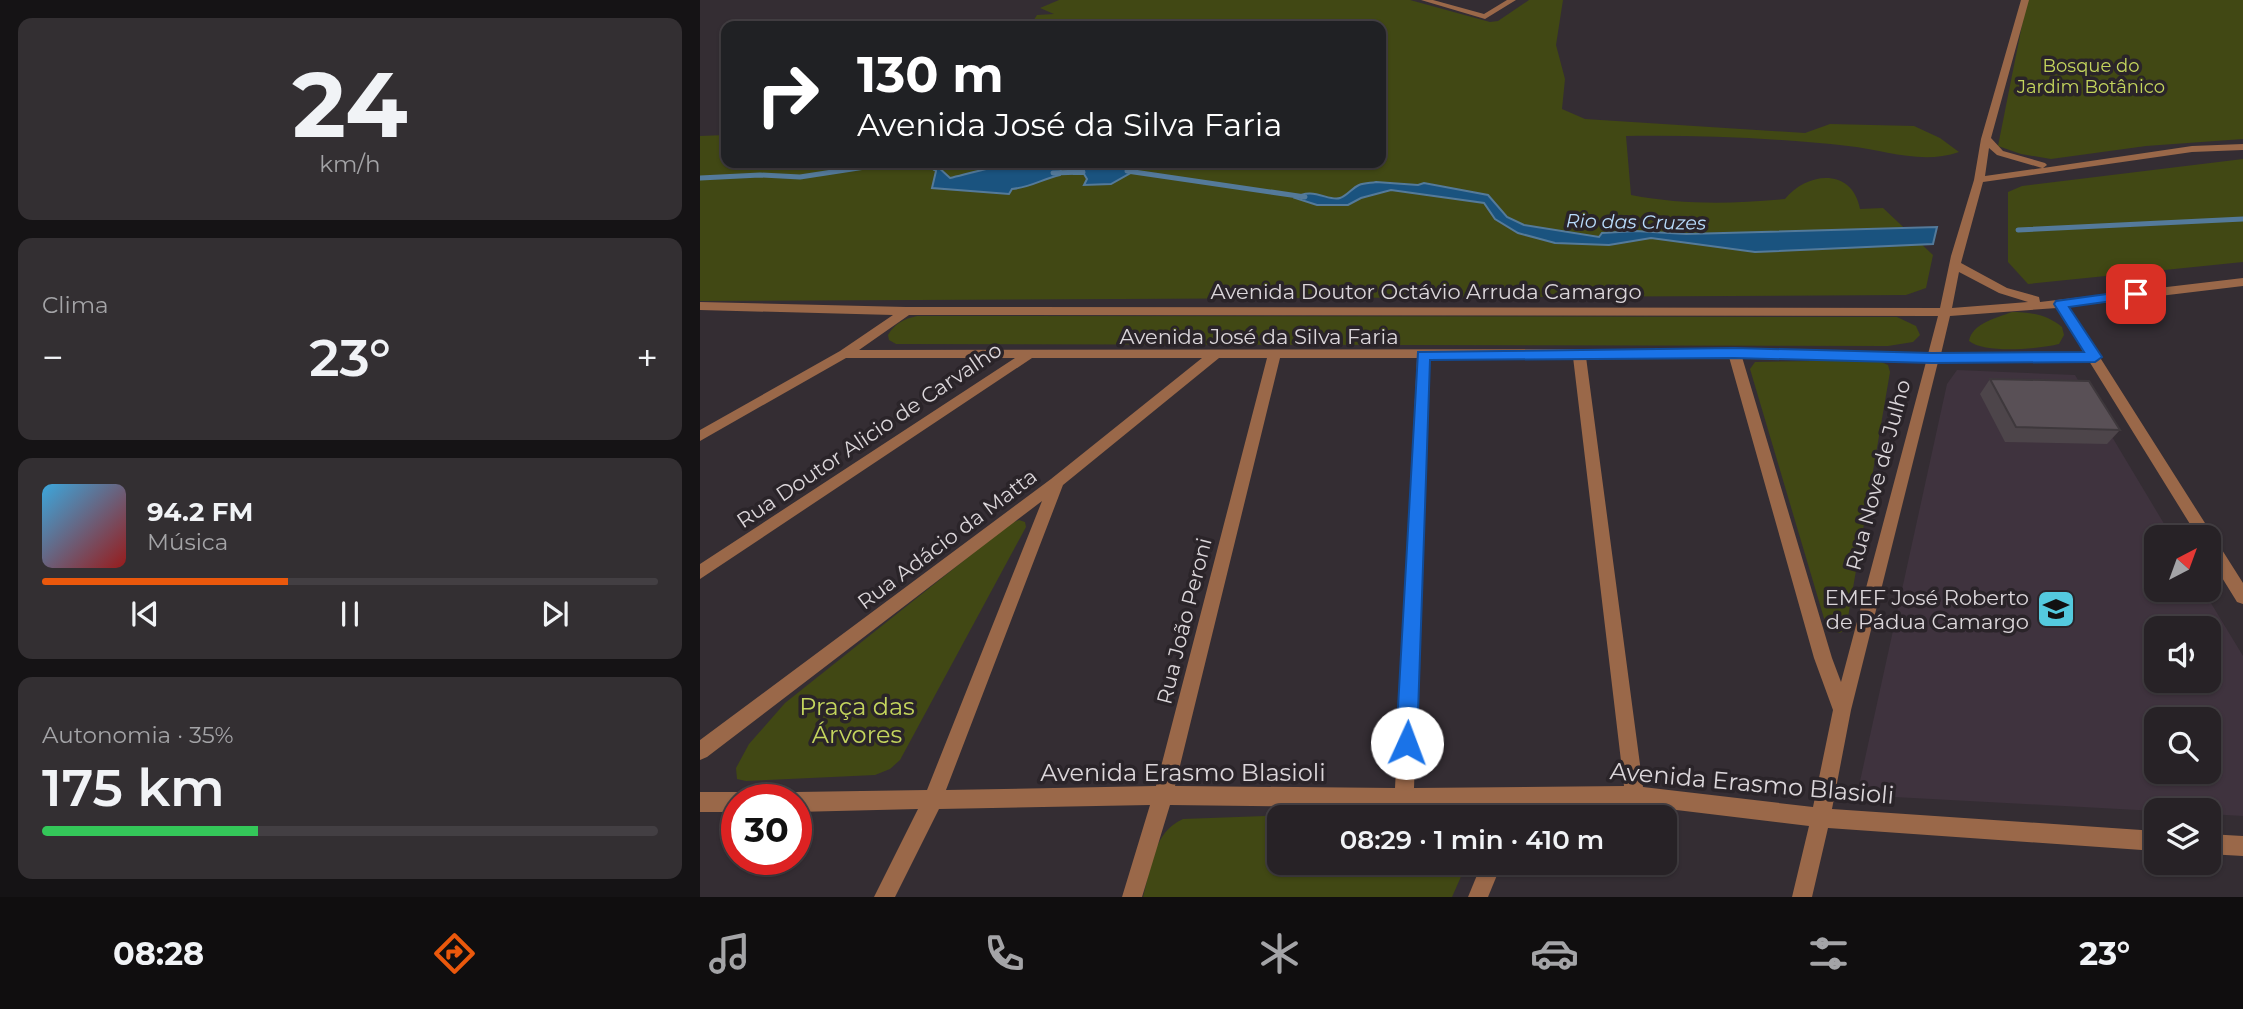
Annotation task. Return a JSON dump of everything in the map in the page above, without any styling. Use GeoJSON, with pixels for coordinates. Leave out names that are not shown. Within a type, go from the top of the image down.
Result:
{"type":"FeatureCollection","features":[{"type":"Feature","properties":{"kind":"street"},"geometry":{"type":"LineString","coordinates":[[1425,0],[1485,16],[1512,0]]}},
{"type":"Feature","properties":{"kind":"street","name":"Rua Nove de Julho"},"geometry":{"type":"LineString","coordinates":[[1802,897],[1842,710],[1945,312],[1956,260],[1979,180],[1986,139],[2025,0]]}},
{"type":"Feature","properties":{"kind":"street"},"geometry":{"type":"LineString","coordinates":[[1986,139],[2000,153],[2053,167]]}},
{"type":"Feature","properties":{"kind":"street"},"geometry":{"type":"LineString","coordinates":[[1979,180],[2053,167],[2192,149],[2243,147]]}},
{"type":"Feature","properties":{"kind":"street"},"geometry":{"type":"LineString","coordinates":[[1956,260],[1996,289],[2017,297],[2060,304],[2243,282]]}},
{"type":"Feature","properties":{"kind":"street"},"geometry":{"type":"LineString","coordinates":[[2060,304],[2198,525]]}},
{"type":"Feature","properties":{"kind":"street","name":"Avenida Doutor Octávio Arruda Camargo"},"geometry":{"type":"LineString","coordinates":[[700,306],[906,311],[1945,312],[2060,304]]}},
{"type":"Feature","properties":{"kind":"street"},"geometry":{"type":"LineString","coordinates":[[700,436],[844,354],[906,311]]}},
{"type":"Feature","properties":{"kind":"street"},"geometry":{"type":"LineString","coordinates":[[1734,353],[1823,658],[1842,710]]}},
{"type":"Feature","properties":{"kind":"street","name":"Avenida José da Silva Faria"},"geometry":{"type":"LineString","coordinates":[[844,354],[1027,356],[1734,353],[1932,358],[2095,357]]}},
{"type":"Feature","properties":{"kind":"street","name":"Rua Adácio da Matta"},"geometry":{"type":"LineString","coordinates":[[700,751],[1056,483],[1214,355]]}},
{"type":"Feature","properties":{"kind":"street","name":"Rua João Peroni"},"geometry":{"type":"LineString","coordinates":[[1132,897],[1163,795],[1274,355]]}},
{"type":"Feature","properties":{"kind":"street"},"geometry":{"type":"LineString","coordinates":[[1404,798],[1423,355]]}},
{"type":"Feature","properties":{"kind":"street"},"geometry":{"type":"LineString","coordinates":[[1579,355],[1635,795]]}},
{"type":"Feature","properties":{"kind":"street","name":"Rua Doutor Alicio de Carvalho"},"geometry":{"type":"LineString","coordinates":[[700,572],[1027,356]]}},
{"type":"Feature","properties":{"kind":"street"},"geometry":{"type":"LineString","coordinates":[[884,897],[932,802],[1056,483]]}},
{"type":"Feature","properties":{"kind":"street"},"geometry":{"type":"LineString","coordinates":[[2221,562],[2243,597]]}},
{"type":"Feature","properties":{"kind":"street","name":"Avenida Erasmo Blasioli"},"geometry":{"type":"LineString","coordinates":[[812,802],[932,802],[1163,795],[1404,798],[1635,795],[1821,818],[2144,840]]}},
{"type":"Feature","properties":{"kind":"street"},"geometry":{"type":"LineString","coordinates":[[1515,805],[1519,796]]}},
{"type":"Feature","properties":{"kind":"street"},"geometry":{"type":"LineString","coordinates":[[701,803],[721,802]]}},
{"type":"Feature","properties":{"kind":"street"},"geometry":{"type":"LineString","coordinates":[[2221,845],[2243,846]]}},
{"type":"Feature","properties":{"kind":"street"},"geometry":{"type":"LineString","coordinates":[[1478,897],[1487,875]]}},
{"type":"Feature","properties":{"kind":"shaded area","name":"EMEF José Roberto de Pádua Camargo"},"geometry":{"type":"Polygon","coordinates":[[[1957,370],[2075,375],[2165,525],[2144,525],[2144,602],[2210,602],[2219,616],[2144,616],[2144,693],[2221,693],[2221,620],[2243,656],[2243,816],[2221,815],[2221,798],[2144,798],[2144,810],[1857,795],[1947,384],[1957,370]]]}},
{"type":"Feature","properties":{"kind":"green space"},"geometry":{"type":"Polygon","coordinates":[[[1059,0],[1410,0],[1490,22],[1498,21],[1529,0],[1563,0],[1556,45],[1565,79],[1562,109],[1585,119],[1805,133],[1830,124],[1914,126],[1940,138],[1959,152],[1945,156],[1917,157],[1793,141],[1626,136],[1631,195],[1689,202],[1765,201],[1785,199],[1794,190],[1816,179],[1839,180],[1855,195],[1860,209],[1883,208],[1933,255],[1926,288],[1906,295],[700,301],[700,136],[721,135],[721,168],[1386,168],[1386,21],[1033,21],[1037,15],[1054,14],[1040,8],[1059,0]]]}},
{"type":"Feature","properties":{"kind":"green space","name":"Bosque do Jardim Botânico"},"geometry":{"type":"Polygon","coordinates":[[[2027,0],[2243,0],[2243,139],[2146,146],[2051,159],[2021,154],[1998,146],[2027,0]]]}},
{"type":"Feature","properties":{"kind":"green space"},"geometry":{"type":"Polygon","coordinates":[[[2243,159],[2243,262],[2028,284],[2008,262],[2008,192],[2022,186],[2243,159]]]}},
{"type":"Feature","properties":{"kind":"green space"},"geometry":{"type":"Polygon","coordinates":[[[2012,312],[2045,317],[2062,327],[2064,335],[2059,344],[2026,349],[1999,349],[1987,348],[1969,341],[1980,325],[2012,312]]]}},
{"type":"Feature","properties":{"kind":"green space"},"geometry":{"type":"Polygon","coordinates":[[[917,316],[1897,317],[1916,326],[1920,335],[1913,342],[1888,346],[896,344],[889,340],[888,335],[897,325],[917,316]]]}},
{"type":"Feature","properties":{"kind":"green space"},"geometry":{"type":"Polygon","coordinates":[[[1877,360],[1888,365],[1890,372],[1846,629],[1840,633],[1826,625],[1750,369],[1755,362],[1877,360]]]}},
{"type":"Feature","properties":{"kind":"green space","name":"Praça das Árvores"},"geometry":{"type":"Polygon","coordinates":[[[1019,520],[1025,522],[1026,527],[900,760],[890,769],[875,775],[746,781],[737,779],[736,768],[749,744],[785,703],[1011,523],[1019,520]]]}},
{"type":"Feature","properties":{"kind":"green space"},"geometry":{"type":"Polygon","coordinates":[[[1267,816],[1267,875],[1462,875],[1452,897],[1143,897],[1159,842],[1173,825],[1183,819],[1267,816]]]}},
{"type":"Feature","properties":{"kind":"water"},"geometry":{"type":"Polygon","coordinates":[[[931,168],[939,168],[950,178],[991,168],[1061,169],[1060,175],[1012,189],[1009,194],[932,188],[936,171],[931,168]]]}},
{"type":"Feature","properties":{"kind":"water"},"geometry":{"type":"Polygon","coordinates":[[[1076,168],[1127,168],[1134,171],[1111,184],[1084,185],[1087,179],[1084,174],[1074,174],[1076,168]]]}},
{"type":"Feature","properties":{"kind":"water"},"geometry":{"type":"Polygon","coordinates":[[[1376,182],[1418,185],[1424,183],[1488,195],[1507,217],[1524,225],[1599,237],[1602,233],[1636,231],[1686,234],[1937,227],[1933,244],[1755,252],[1651,238],[1609,245],[1555,243],[1518,233],[1495,219],[1484,203],[1391,190],[1361,198],[1348,205],[1317,205],[1295,198],[1314,194],[1336,199],[1345,196],[1359,185],[1376,182]]]}},
{"type":"Feature","properties":{"kind":"building"},"geometry":{"type":"Polygon","coordinates":[[[1990,379],[2089,381],[2120,430],[2016,427],[1990,379]]]}},
{"type":"Feature","properties":{"kind":"waterway","name":"Rio das Cruzes"},"geometry":{"type":"LineString","coordinates":[[700,178],[760,175],[800,177],[858,168]]}},
{"type":"Feature","properties":{"kind":"waterway","name":"Rio das Cruzes"},"geometry":{"type":"LineString","coordinates":[[1127,171],[1305,197]]}},
{"type":"Feature","properties":{"kind":"waterway","name":"Rio das Cruzes"},"geometry":{"type":"LineString","coordinates":[[1053,173],[1083,172]]}},
{"type":"Feature","properties":{"kind":"waterway","name":"Rio das Cruzes"},"geometry":{"type":"LineString","coordinates":[[2018,230],[2243,219]]}},
{"type":"Feature","properties":{"kind":"place","name":"EMEF José Roberto de Pádua Camargo"},"geometry":{"type":"Point","coordinates":[2056,609]}},
{"type":"Feature","properties":{"kind":"route"},"geometry":{"type":"LineString","coordinates":[[1407,743],[1423,355],[1734,353],[1932,358],[2095,357],[2060,304],[2136,294]]}}]}
